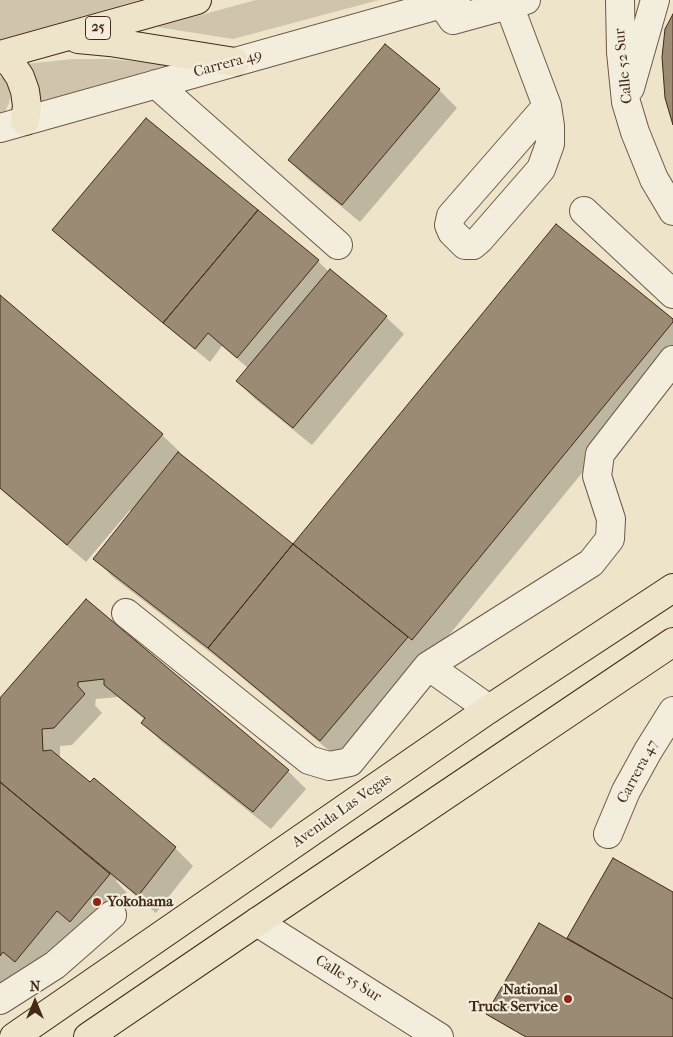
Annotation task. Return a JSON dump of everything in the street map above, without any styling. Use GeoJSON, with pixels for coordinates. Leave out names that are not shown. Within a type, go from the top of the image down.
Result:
{"type":"FeatureCollection","features":[{"type":"Feature","properties":{"kind":"main road","name":"25"},"geometry":{"type":"LineString","coordinates":[[0,55],[197,0]]}},
{"type":"Feature","properties":{"kind":"main road"},"geometry":{"type":"LineString","coordinates":[[64,37],[110,42],[235,62]]}},
{"type":"Feature","properties":{"kind":"main road"},"geometry":{"type":"LineString","coordinates":[[0,55],[12,65],[20,77],[25,91],[27,106],[13,124]]}},
{"type":"Feature","properties":{"kind":"main road","name":"Avenida Las Vegas"},"geometry":{"type":"LineString","coordinates":[[14,1037],[489,709],[673,588]]}},
{"type":"Feature","properties":{"kind":"main road"},"geometry":{"type":"LineString","coordinates":[[88,1037],[673,642]]}},
{"type":"Feature","properties":{"kind":"street"},"geometry":{"type":"LineString","coordinates":[[626,102],[655,0],[673,14]]}},
{"type":"Feature","properties":{"kind":"street","name":"Calle 52 Sur"},"geometry":{"type":"LineString","coordinates":[[620,1],[621,52],[626,102],[635,132],[654,179],[673,211]]}},
{"type":"Feature","properties":{"kind":"street"},"geometry":{"type":"LineString","coordinates":[[449,2],[453,20],[517,2],[547,106],[550,126],[550,144],[541,169],[480,239],[472,245],[465,245],[452,232],[449,225],[451,216],[547,106]]}},
{"type":"Feature","properties":{"kind":"street","name":"Carrera 49"},"geometry":{"type":"LineString","coordinates":[[13,124],[449,2]]}},
{"type":"Feature","properties":{"kind":"street"},"geometry":{"type":"LineString","coordinates":[[156,84],[338,245]]}},
{"type":"Feature","properties":{"kind":"street"},"geometry":{"type":"LineString","coordinates":[[584,211],[673,294]]}},
{"type":"Feature","properties":{"kind":"street"},"geometry":{"type":"LineString","coordinates":[[126,613],[309,760],[329,766],[350,762],[428,666],[591,563],[606,545],[610,539],[611,519],[597,476],[600,454],[673,360]]}},
{"type":"Feature","properties":{"kind":"street"},"geometry":{"type":"LineString","coordinates":[[428,666],[489,709]]}},
{"type":"Feature","properties":{"kind":"street","name":"Carrera 47"},"geometry":{"type":"LineString","coordinates":[[608,834],[626,791],[673,711]]}},
{"type":"Feature","properties":{"kind":"street"},"geometry":{"type":"LineString","coordinates":[[0,1000],[55,965],[112,915]]}},
{"type":"Feature","properties":{"kind":"street","name":"Calle 55 Sur"},"geometry":{"type":"LineString","coordinates":[[256,922],[439,1037]]}},
{"type":"Feature","properties":{"kind":"shaded area"},"geometry":{"type":"Polygon","coordinates":[[[0,0],[139,0],[0,40],[0,0]]]}},
{"type":"Feature","properties":{"kind":"shaded area"},"geometry":{"type":"Polygon","coordinates":[[[256,0],[379,0],[233,39],[157,27],[256,0]]]}},
{"type":"Feature","properties":{"kind":"shaded area"},"geometry":{"type":"Polygon","coordinates":[[[73,59],[111,59],[168,65],[41,102],[35,79],[26,64],[73,59]]]}},
{"type":"Feature","properties":{"kind":"shaded area"},"geometry":{"type":"Polygon","coordinates":[[[0,76],[4,79],[11,92],[4,114],[0,116],[0,76]]]}},
{"type":"Feature","properties":{"kind":"building"},"geometry":{"type":"Polygon","coordinates":[[[673,14],[673,125],[665,98],[662,57],[665,29],[673,14]]]}},
{"type":"Feature","properties":{"kind":"building"},"geometry":{"type":"Polygon","coordinates":[[[385,44],[440,89],[342,205],[288,160],[385,44]]]}},
{"type":"Feature","properties":{"kind":"building"},"geometry":{"type":"Polygon","coordinates":[[[146,118],[258,210],[163,323],[52,230],[146,118]]]}},
{"type":"Feature","properties":{"kind":"building"},"geometry":{"type":"Polygon","coordinates":[[[258,210],[319,260],[237,358],[208,333],[195,349],[163,323],[258,210]]]}},
{"type":"Feature","properties":{"kind":"building"},"geometry":{"type":"Polygon","coordinates":[[[556,224],[673,319],[673,322],[412,640],[293,544],[556,224]]]}},
{"type":"Feature","properties":{"kind":"building"},"geometry":{"type":"Polygon","coordinates":[[[330,269],[387,316],[293,428],[236,381],[330,269]]]}},
{"type":"Feature","properties":{"kind":"building"},"geometry":{"type":"Polygon","coordinates":[[[0,295],[163,434],[67,545],[0,488],[0,295]]]}},
{"type":"Feature","properties":{"kind":"building"},"geometry":{"type":"Polygon","coordinates":[[[178,452],[293,544],[208,648],[93,559],[178,452]]]}},
{"type":"Feature","properties":{"kind":"building"},"geometry":{"type":"Polygon","coordinates":[[[293,544],[408,637],[320,741],[208,648],[293,544]]]}},
{"type":"Feature","properties":{"kind":"building"},"geometry":{"type":"Polygon","coordinates":[[[86,599],[289,770],[253,812],[141,723],[145,718],[104,685],[104,679],[78,682],[78,686],[85,694],[54,728],[42,729],[43,751],[51,750],[90,782],[94,778],[176,847],[138,896],[0,782],[0,698],[86,599]]]}},
{"type":"Feature","properties":{"kind":"building"},"geometry":{"type":"Polygon","coordinates":[[[0,782],[110,874],[70,922],[57,911],[15,962],[3,952],[0,956],[0,782]]]}},
{"type":"Feature","properties":{"kind":"building"},"geometry":{"type":"Polygon","coordinates":[[[613,858],[673,892],[673,999],[567,938],[613,858]]]}},
{"type":"Feature","properties":{"kind":"building"},"geometry":{"type":"Polygon","coordinates":[[[539,923],[673,999],[673,1037],[526,1037],[486,1014],[539,923]]]}},
{"type":"Feature","properties":{"kind":"place","name":"Yokohama"},"geometry":{"type":"Point","coordinates":[97,902]}},
{"type":"Feature","properties":{"kind":"place","name":"National Truck Service"},"geometry":{"type":"Point","coordinates":[568,999]}}]}
